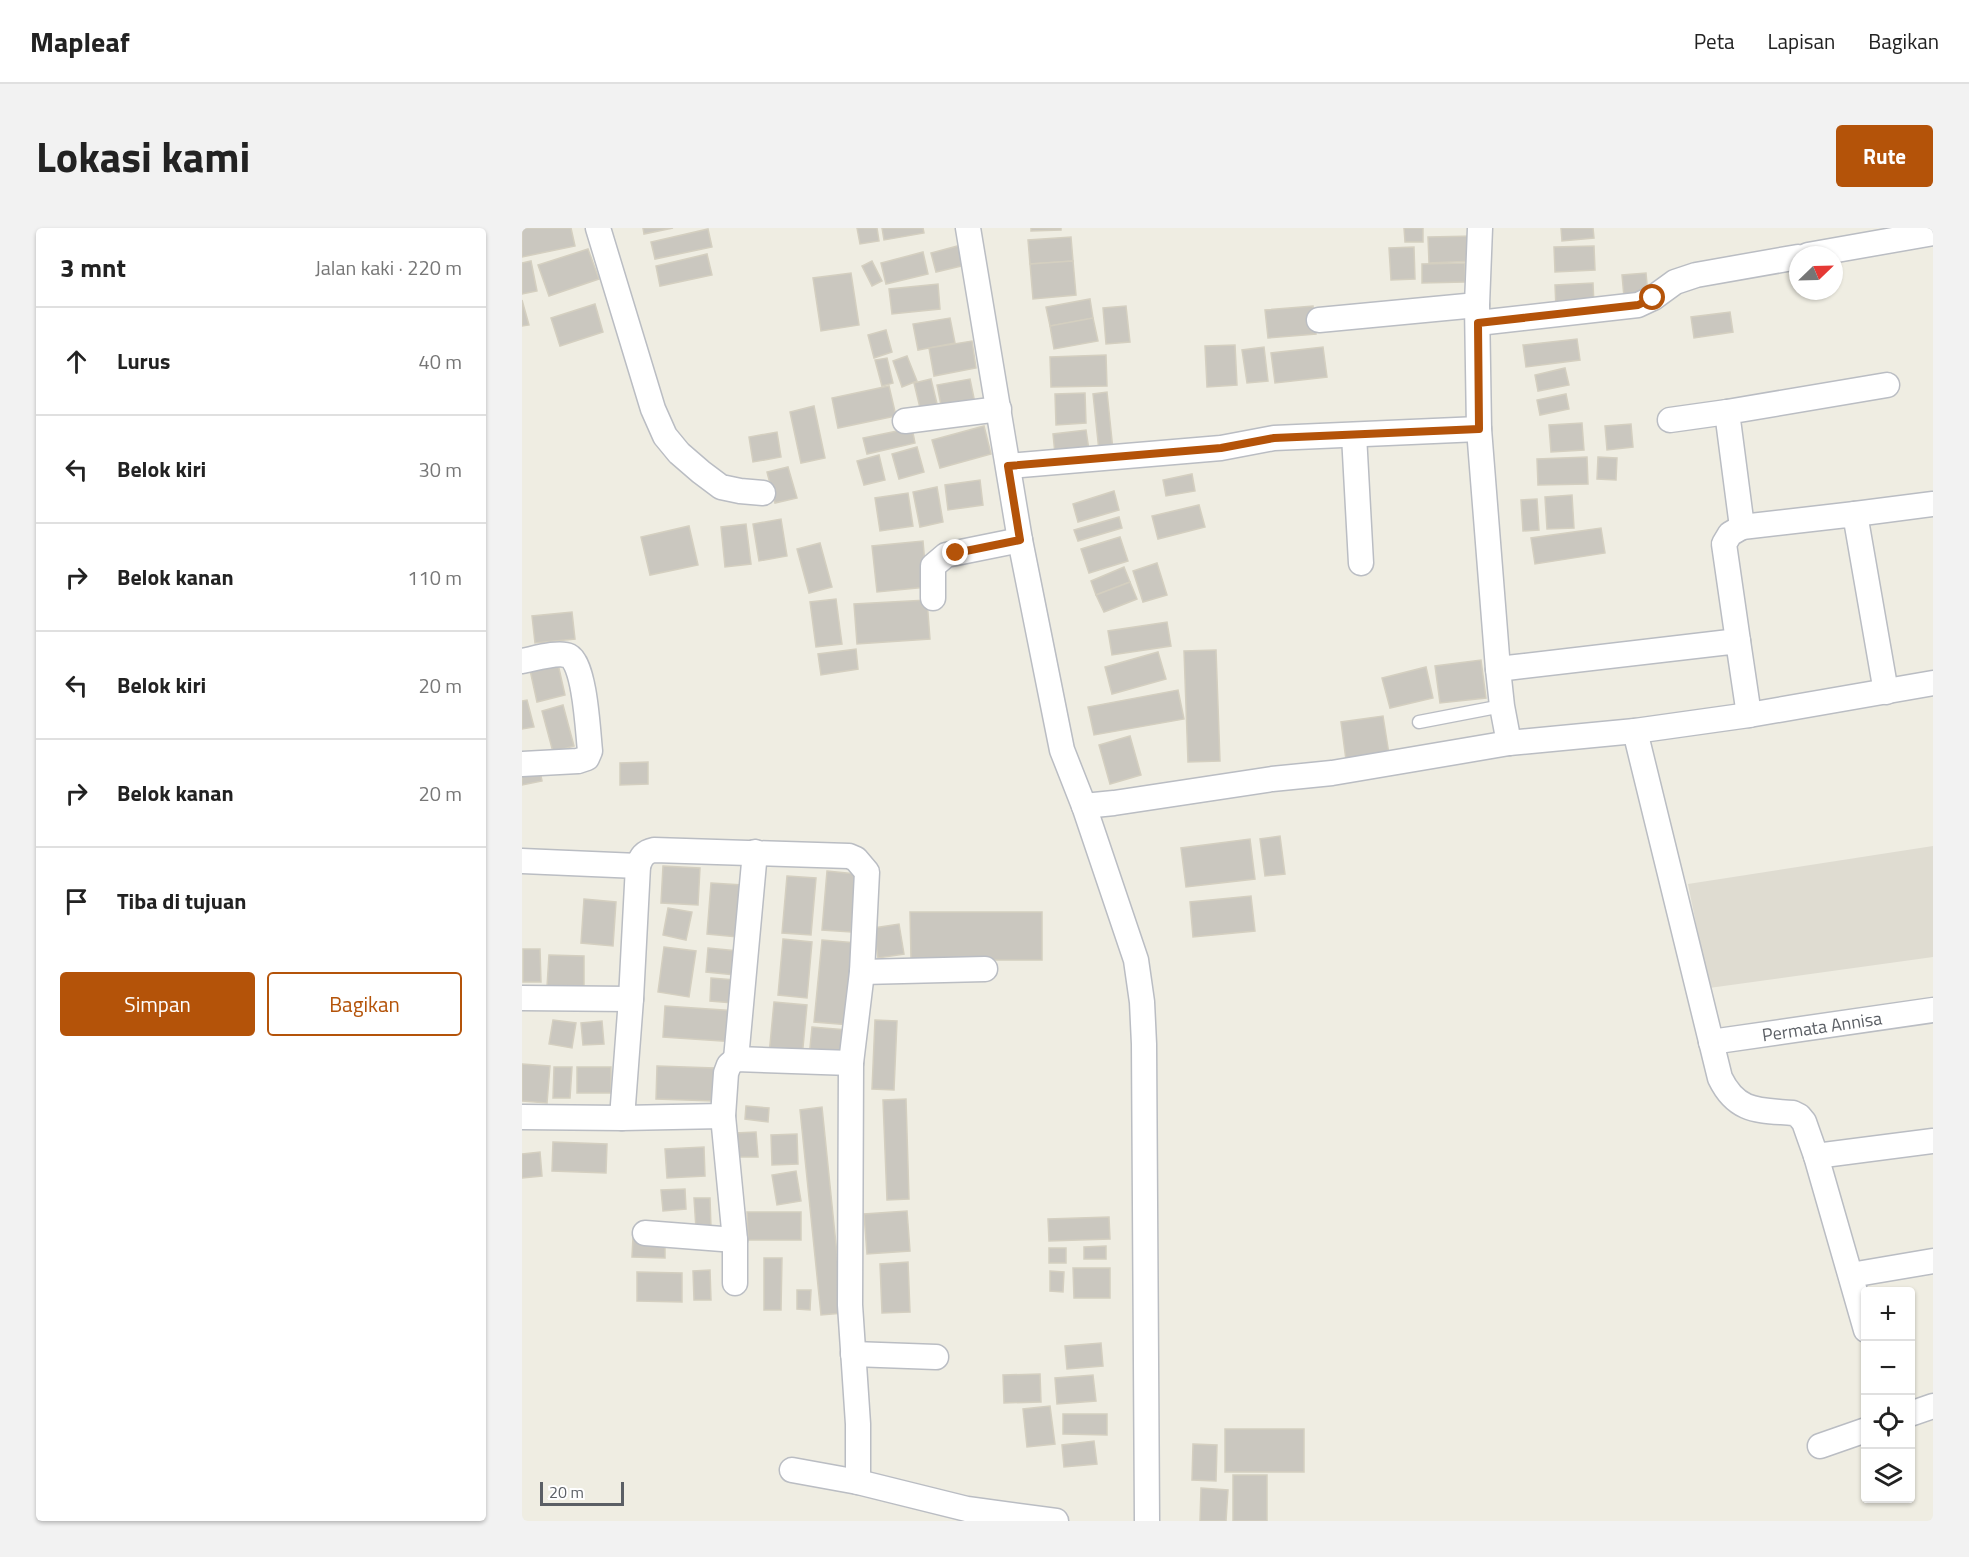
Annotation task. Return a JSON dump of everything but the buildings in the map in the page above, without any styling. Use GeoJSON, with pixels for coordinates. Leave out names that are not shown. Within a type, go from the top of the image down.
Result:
{"type":"FeatureCollection","features":[{"type":"Feature","properties":{"kind":"street"},"geometry":{"type":"LineString","coordinates":[[598,228],[653,409],[665,436],[690,464],[722,487],[763,493]]}},
{"type":"Feature","properties":{"kind":"street"},"geometry":{"type":"LineString","coordinates":[[968,228],[1020,540],[1062,750],[1084,806],[1137,960],[1142,1002],[1147,1316],[1147,1521]]}},
{"type":"Feature","properties":{"kind":"street"},"geometry":{"type":"LineString","coordinates":[[1480,228],[1479,429],[1498,669],[1509,743]]}},
{"type":"Feature","properties":{"kind":"street"},"geometry":{"type":"LineString","coordinates":[[1843,249],[1933,233]]}},
{"type":"Feature","properties":{"kind":"street"},"geometry":{"type":"LineString","coordinates":[[1319,320],[1638,305],[1676,282],[1696,275],[1789,259]]}},
{"type":"Feature","properties":{"kind":"street"},"geometry":{"type":"LineString","coordinates":[[1670,420],[1887,385]]}},
{"type":"Feature","properties":{"kind":"street"},"geometry":{"type":"LineString","coordinates":[[905,421],[999,409]]}},
{"type":"Feature","properties":{"kind":"street"},"geometry":{"type":"LineString","coordinates":[[1727,412],[1742,527]]}},
{"type":"Feature","properties":{"kind":"street"},"geometry":{"type":"LineString","coordinates":[[1008,466],[1221,448],[1274,438],[1479,429]]}},
{"type":"Feature","properties":{"kind":"street"},"geometry":{"type":"LineString","coordinates":[[1354,435],[1361,563]]}},
{"type":"Feature","properties":{"kind":"street"},"geometry":{"type":"LineString","coordinates":[[1749,715],[1724,544],[1730,534],[1742,527],[1933,504]]}},
{"type":"Feature","properties":{"kind":"street"},"geometry":{"type":"LineString","coordinates":[[1855,514],[1886,692]]}},
{"type":"Feature","properties":{"kind":"street"},"geometry":{"type":"LineString","coordinates":[[933,597],[933,566],[946,555],[1020,540]]}},
{"type":"Feature","properties":{"kind":"street"},"geometry":{"type":"LineString","coordinates":[[1498,669],[1738,641]]}},
{"type":"Feature","properties":{"kind":"street"},"geometry":{"type":"LineString","coordinates":[[522,660],[558,654],[570,656],[573,659],[581,675],[590,752],[587,758],[579,761],[522,764]]}},
{"type":"Feature","properties":{"kind":"street"},"geometry":{"type":"LineString","coordinates":[[1084,806],[1272,779],[1332,773],[1509,743],[1635,731],[1749,715],[1933,683]]}},
{"type":"Feature","properties":{"kind":"street"},"geometry":{"type":"LineString","coordinates":[[1635,731],[1720,1078],[1727,1092],[1754,1110],[1793,1113],[1804,1122],[1861,1312]]}},
{"type":"Feature","properties":{"kind":"street"},"geometry":{"type":"LineString","coordinates":[[622,1118],[632,999],[638,866],[645,853],[654,850],[849,856],[864,866],[868,879],[862,972],[851,1063],[850,1305],[858,1424],[858,1482]]}},
{"type":"Feature","properties":{"kind":"street"},"geometry":{"type":"LineString","coordinates":[[736,1059],[755,852]]}},
{"type":"Feature","properties":{"kind":"street"},"geometry":{"type":"LineString","coordinates":[[522,861],[638,866]]}},
{"type":"Feature","properties":{"kind":"street"},"geometry":{"type":"LineString","coordinates":[[862,972],[985,969]]}},
{"type":"Feature","properties":{"kind":"street"},"geometry":{"type":"LineString","coordinates":[[522,998],[632,999]]}},
{"type":"Feature","properties":{"kind":"street","name":"Permata Annisa"},"geometry":{"type":"LineString","coordinates":[[1711,1042],[1933,1010]]}},
{"type":"Feature","properties":{"kind":"street"},"geometry":{"type":"LineString","coordinates":[[735,1283],[735,1240],[723,1116],[726,1073],[729,1065],[736,1059],[851,1063]]}},
{"type":"Feature","properties":{"kind":"street"},"geometry":{"type":"LineString","coordinates":[[522,1117],[723,1116]]}},
{"type":"Feature","properties":{"kind":"street"},"geometry":{"type":"LineString","coordinates":[[1816,1156],[1933,1141]]}},
{"type":"Feature","properties":{"kind":"street"},"geometry":{"type":"LineString","coordinates":[[645,1233],[735,1240]]}},
{"type":"Feature","properties":{"kind":"street"},"geometry":{"type":"LineString","coordinates":[[1851,1275],[1933,1261]]}},
{"type":"Feature","properties":{"kind":"street"},"geometry":{"type":"LineString","coordinates":[[853,1354],[936,1357]]}},
{"type":"Feature","properties":{"kind":"street"},"geometry":{"type":"LineString","coordinates":[[1915,1413],[1933,1406]]}},
{"type":"Feature","properties":{"kind":"street"},"geometry":{"type":"LineString","coordinates":[[1820,1446],[1861,1432]]}},
{"type":"Feature","properties":{"kind":"street"},"geometry":{"type":"LineString","coordinates":[[792,1470],[858,1482],[968,1509],[1056,1521]]}},
{"type":"Feature","properties":{"kind":"lane"},"geometry":{"type":"LineString","coordinates":[[1419,722],[1502,706]]}},
{"type":"Feature","properties":{"kind":"shaded area"},"geometry":{"type":"Polygon","coordinates":[[[1933,846],[1933,957],[1709,988],[1688,884],[1933,846]]]}},
{"type":"Feature","properties":{"kind":"route"},"geometry":{"type":"LineString","coordinates":[[956,553],[1020,540],[1008,466],[1221,448],[1274,438],[1479,429],[1478,323],[1638,305],[1653,298]]}}]}
